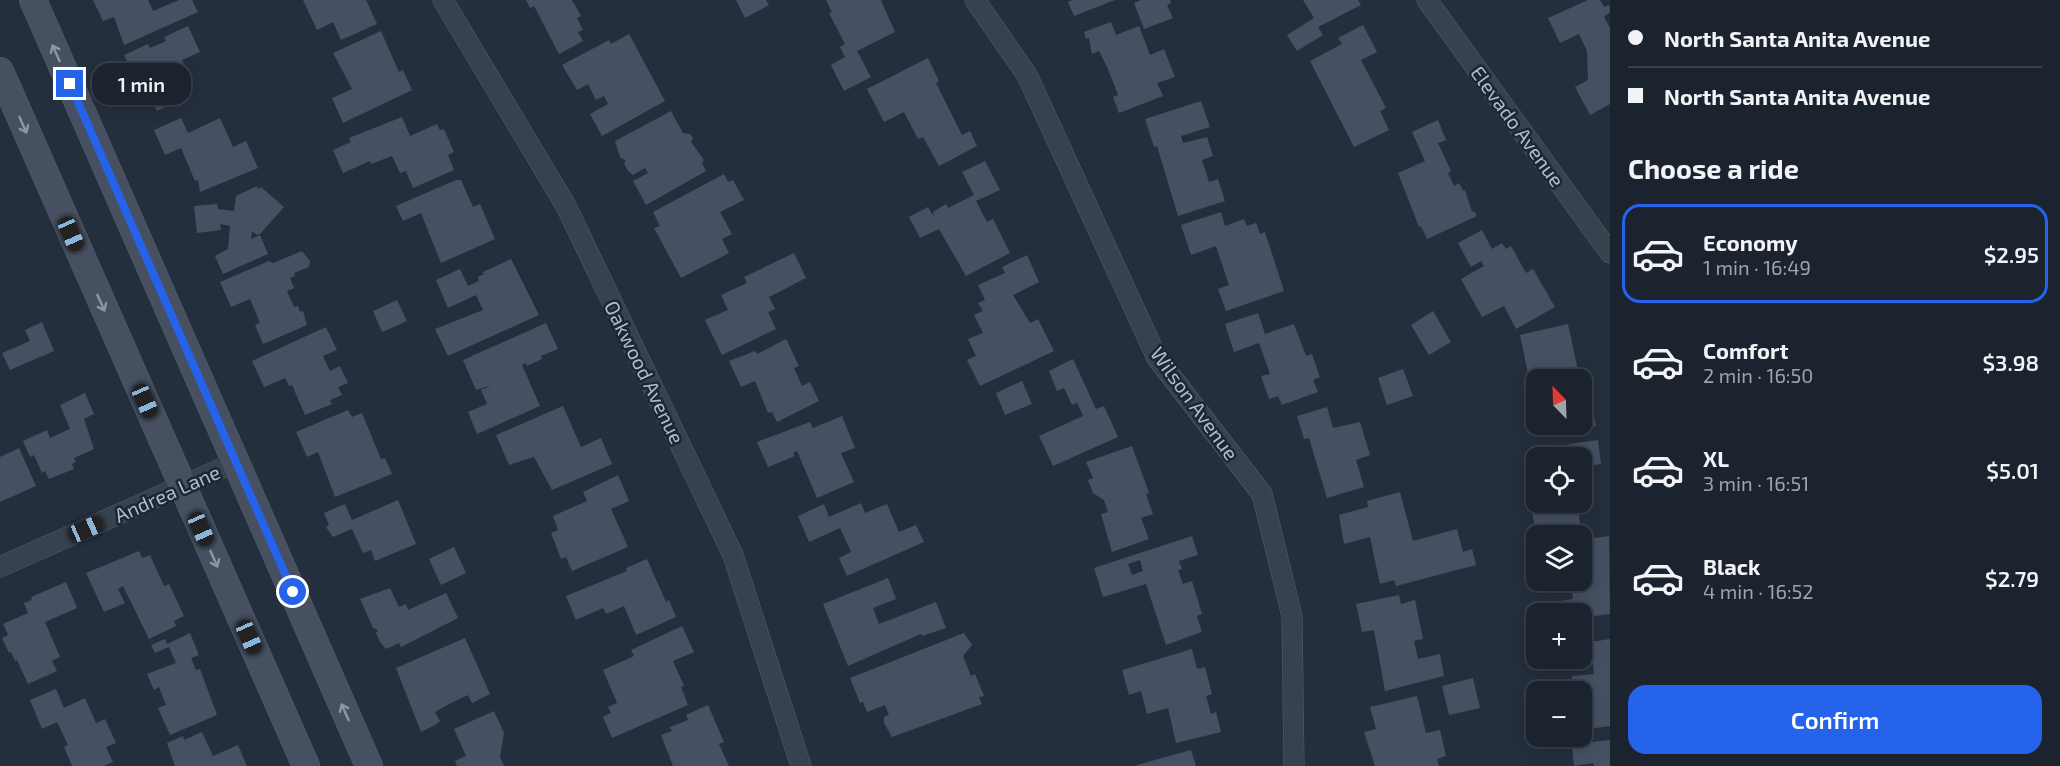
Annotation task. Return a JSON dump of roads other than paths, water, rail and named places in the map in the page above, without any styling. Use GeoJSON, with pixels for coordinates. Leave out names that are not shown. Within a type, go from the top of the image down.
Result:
{"type":"FeatureCollection","features":[{"type":"Feature","properties":{"kind":"street"},"geometry":{"type":"LineString","coordinates":[[33,0],[369,766]]}},
{"type":"Feature","properties":{"kind":"street","name":"Oakwood Avenue"},"geometry":{"type":"LineString","coordinates":[[443,0],[566,207],[733,555],[801,766]]}},
{"type":"Feature","properties":{"kind":"street","name":"Wilson Avenue"},"geometry":{"type":"LineString","coordinates":[[975,0],[1027,75],[1157,358],[1262,494],[1292,616],[1294,766]]}},
{"type":"Feature","properties":{"kind":"street","name":"Elevado Avenue"},"geometry":{"type":"LineString","coordinates":[[1427,0],[1610,253]]}},
{"type":"Feature","properties":{"kind":"street"},"geometry":{"type":"LineString","coordinates":[[0,71],[306,766]]}},
{"type":"Feature","properties":{"kind":"street","name":"Andrea Lane"},"geometry":{"type":"LineString","coordinates":[[0,567],[236,462]]}}]}
